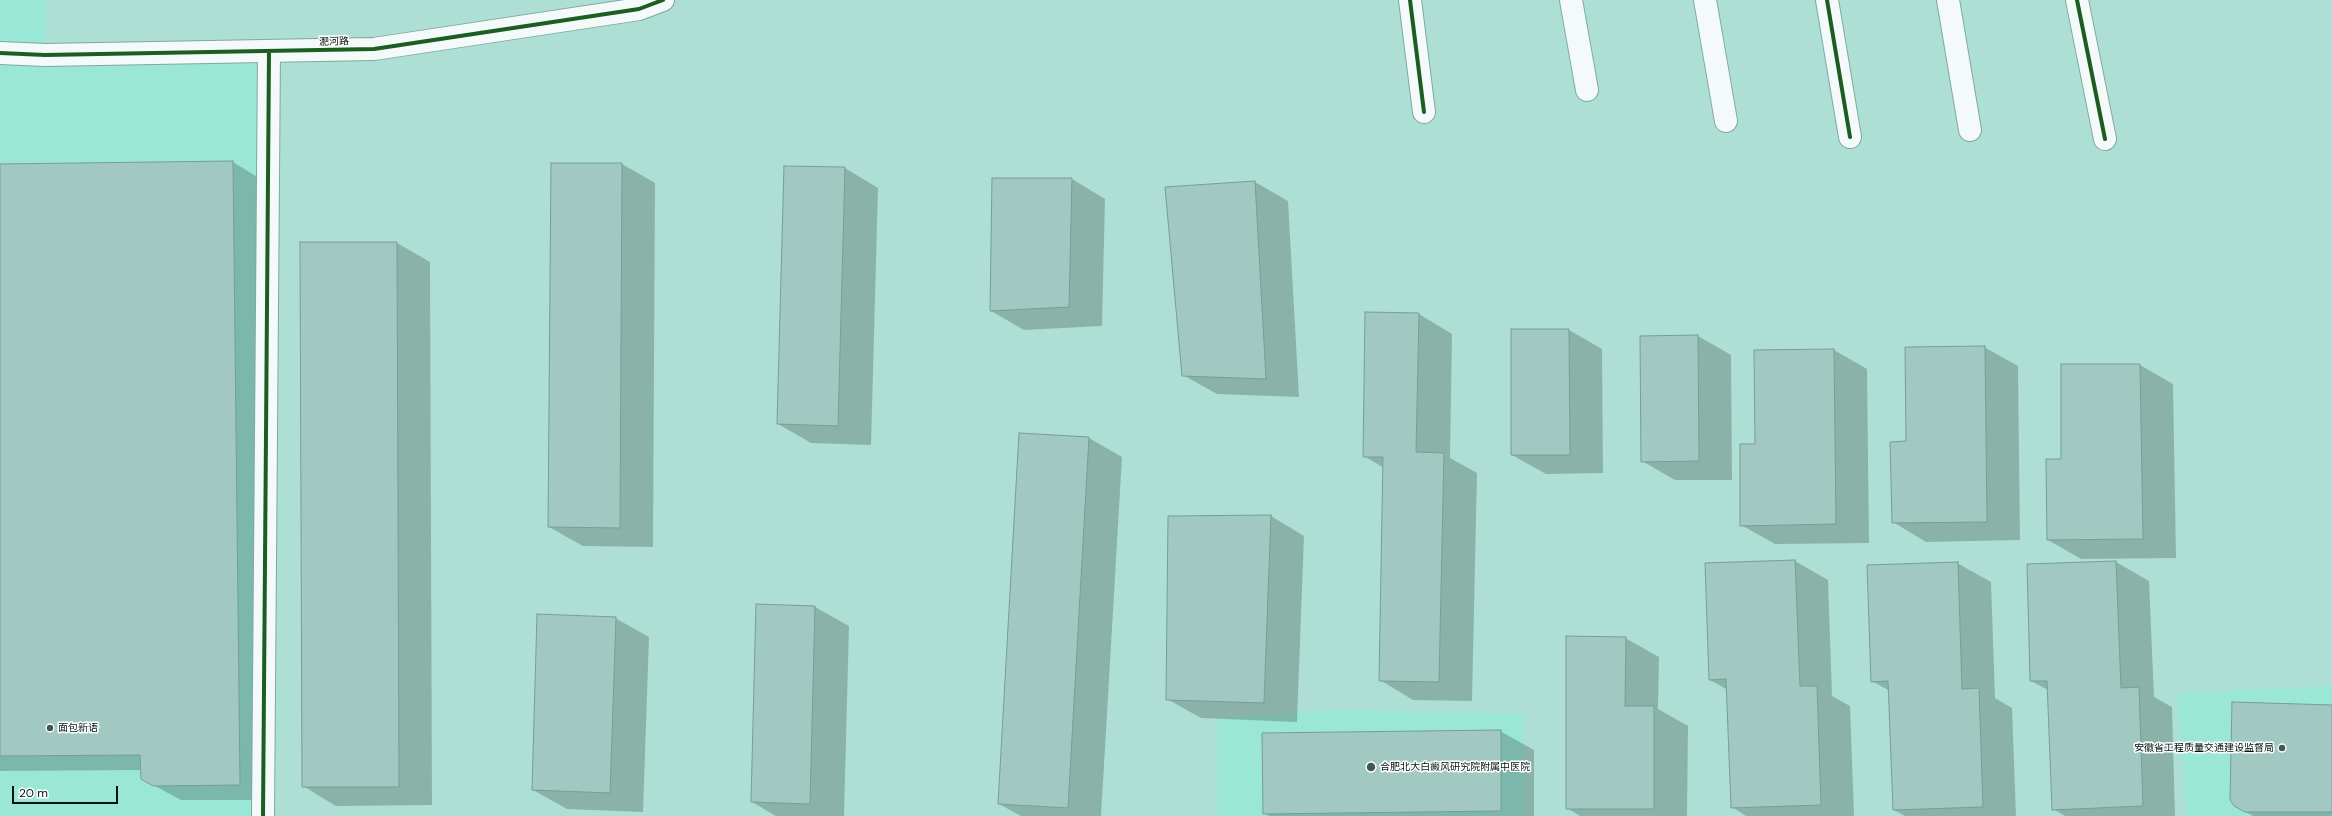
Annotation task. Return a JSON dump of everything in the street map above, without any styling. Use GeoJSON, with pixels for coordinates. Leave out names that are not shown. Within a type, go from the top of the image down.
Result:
{"type":"FeatureCollection","features":[{"type":"Feature","properties":{"kind":"street","name":"淝河路"},"geometry":{"type":"LineString","coordinates":[[0,54],[374,49],[639,10],[663,0]]}},
{"type":"Feature","properties":{"kind":"street"},"geometry":{"type":"LineString","coordinates":[[1410,0],[1424,112]]}},
{"type":"Feature","properties":{"kind":"street"},"geometry":{"type":"LineString","coordinates":[[1571,0],[1587,90]]}},
{"type":"Feature","properties":{"kind":"street"},"geometry":{"type":"LineString","coordinates":[[1705,0],[1726,121]]}},
{"type":"Feature","properties":{"kind":"street"},"geometry":{"type":"LineString","coordinates":[[1827,0],[1850,137]]}},
{"type":"Feature","properties":{"kind":"street"},"geometry":{"type":"LineString","coordinates":[[1948,0],[1970,130]]}},
{"type":"Feature","properties":{"kind":"street"},"geometry":{"type":"LineString","coordinates":[[2077,0],[2105,139]]}},
{"type":"Feature","properties":{"kind":"street"},"geometry":{"type":"LineString","coordinates":[[263,816],[269,51]]}},
{"type":"Feature","properties":{"kind":"shaded area"},"geometry":{"type":"Polygon","coordinates":[[[0,0],[47,0],[45,54],[269,51],[263,816],[0,816],[0,0]]]}},
{"type":"Feature","properties":{"kind":"shaded area"},"geometry":{"type":"Polygon","coordinates":[[[2332,686],[2332,816],[2187,816],[2177,693],[2332,686]]]}},
{"type":"Feature","properties":{"kind":"shaded area","name":"合肥北大白癜风研究院附属中医院"},"geometry":{"type":"Polygon","coordinates":[[[1343,710],[1523,714],[1525,816],[1217,816],[1217,718],[1343,710]]]}},
{"type":"Feature","properties":{"kind":"building"},"geometry":{"type":"Polygon","coordinates":[[[233,161],[240,785],[153,786],[141,779],[140,755],[0,756],[0,164],[233,161]]]}},
{"type":"Feature","properties":{"kind":"building"},"geometry":{"type":"Polygon","coordinates":[[[551,163],[622,163],[620,528],[548,527],[551,163]]]}},
{"type":"Feature","properties":{"kind":"building"},"geometry":{"type":"Polygon","coordinates":[[[784,166],[845,167],[838,426],[777,424],[784,166]]]}},
{"type":"Feature","properties":{"kind":"building"},"geometry":{"type":"Polygon","coordinates":[[[992,178],[1072,178],[1069,307],[990,311],[992,178]]]}},
{"type":"Feature","properties":{"kind":"building"},"geometry":{"type":"Polygon","coordinates":[[[1255,181],[1266,379],[1182,376],[1165,187],[1255,181]]]}},
{"type":"Feature","properties":{"kind":"building"},"geometry":{"type":"Polygon","coordinates":[[[300,242],[397,242],[399,787],[302,787],[300,242]]]}},
{"type":"Feature","properties":{"kind":"building"},"geometry":{"type":"Polygon","coordinates":[[[1365,312],[1419,313],[1416,452],[1444,453],[1439,682],[1379,681],[1383,457],[1363,457],[1365,312]]]}},
{"type":"Feature","properties":{"kind":"building"},"geometry":{"type":"Polygon","coordinates":[[[1511,329],[1569,329],[1570,455],[1511,455],[1511,329]]]}},
{"type":"Feature","properties":{"kind":"building"},"geometry":{"type":"Polygon","coordinates":[[[1698,335],[1699,461],[1641,462],[1640,336],[1698,335]]]}},
{"type":"Feature","properties":{"kind":"building"},"geometry":{"type":"Polygon","coordinates":[[[1985,346],[1987,522],[1892,523],[1890,442],[1906,441],[1905,347],[1985,346]]]}},
{"type":"Feature","properties":{"kind":"building"},"geometry":{"type":"Polygon","coordinates":[[[1834,349],[1836,524],[1740,526],[1740,444],[1755,444],[1754,350],[1834,349]]]}},
{"type":"Feature","properties":{"kind":"building"},"geometry":{"type":"Polygon","coordinates":[[[2061,364],[2140,364],[2143,539],[2047,540],[2046,459],[2061,459],[2061,364]]]}},
{"type":"Feature","properties":{"kind":"building"},"geometry":{"type":"Polygon","coordinates":[[[1019,433],[1089,437],[1068,808],[998,804],[1019,433]]]}},
{"type":"Feature","properties":{"kind":"building"},"geometry":{"type":"Polygon","coordinates":[[[1271,515],[1264,703],[1166,700],[1168,516],[1271,515]]]}},
{"type":"Feature","properties":{"kind":"building"},"geometry":{"type":"Polygon","coordinates":[[[1795,560],[1800,686],[1817,686],[1821,805],[1731,808],[1726,679],[1709,680],[1705,563],[1795,560]]]}},
{"type":"Feature","properties":{"kind":"building"},"geometry":{"type":"Polygon","coordinates":[[[2116,561],[2121,688],[2139,687],[2143,806],[2052,810],[2047,681],[2030,681],[2027,564],[2116,561]]]}},
{"type":"Feature","properties":{"kind":"building"},"geometry":{"type":"Polygon","coordinates":[[[1958,562],[1962,689],[1979,688],[1983,807],[1893,810],[1888,681],[1871,682],[1867,565],[1958,562]]]}},
{"type":"Feature","properties":{"kind":"building"},"geometry":{"type":"Polygon","coordinates":[[[756,604],[815,606],[810,804],[751,802],[756,604]]]}},
{"type":"Feature","properties":{"kind":"building"},"geometry":{"type":"Polygon","coordinates":[[[537,614],[616,617],[610,793],[532,790],[537,614]]]}},
{"type":"Feature","properties":{"kind":"building"},"geometry":{"type":"Polygon","coordinates":[[[1566,636],[1626,637],[1625,706],[1654,706],[1654,809],[1566,809],[1566,636]]]}},
{"type":"Feature","properties":{"kind":"building","name":"安徽省工程质量交通建设监督局"},"geometry":{"type":"Polygon","coordinates":[[[2232,702],[2332,705],[2332,812],[2245,812],[2234,806],[2230,800],[2232,702]]]}},
{"type":"Feature","properties":{"kind":"building","name":"合肥北大白癜风研究院附属中医院"},"geometry":{"type":"Polygon","coordinates":[[[1501,730],[1501,811],[1263,814],[1262,733],[1501,730]]]}},
{"type":"Feature","properties":{"kind":"cycle path"},"geometry":{"type":"LineString","coordinates":[[0,53],[45,55],[374,49],[639,9],[663,0]]}},
{"type":"Feature","properties":{"kind":"cycle path"},"geometry":{"type":"LineString","coordinates":[[1410,0],[1424,112]]}},
{"type":"Feature","properties":{"kind":"cycle path"},"geometry":{"type":"LineString","coordinates":[[1827,0],[1850,137]]}},
{"type":"Feature","properties":{"kind":"cycle path"},"geometry":{"type":"LineString","coordinates":[[2077,0],[2105,139]]}},
{"type":"Feature","properties":{"kind":"cycle path"},"geometry":{"type":"LineString","coordinates":[[263,816],[269,51]]}},
{"type":"Feature","properties":{"kind":"place","name":"面包新语"},"geometry":{"type":"Point","coordinates":[50,728]}},
{"type":"Feature","properties":{"kind":"place","name":"安徽省工程质量交通建设监督局"},"geometry":{"type":"Point","coordinates":[2282,748]}},
{"type":"Feature","properties":{"kind":"place","name":"合肥北大白癜风研究院附属中医院"},"geometry":{"type":"Point","coordinates":[1371,767]}}]}
